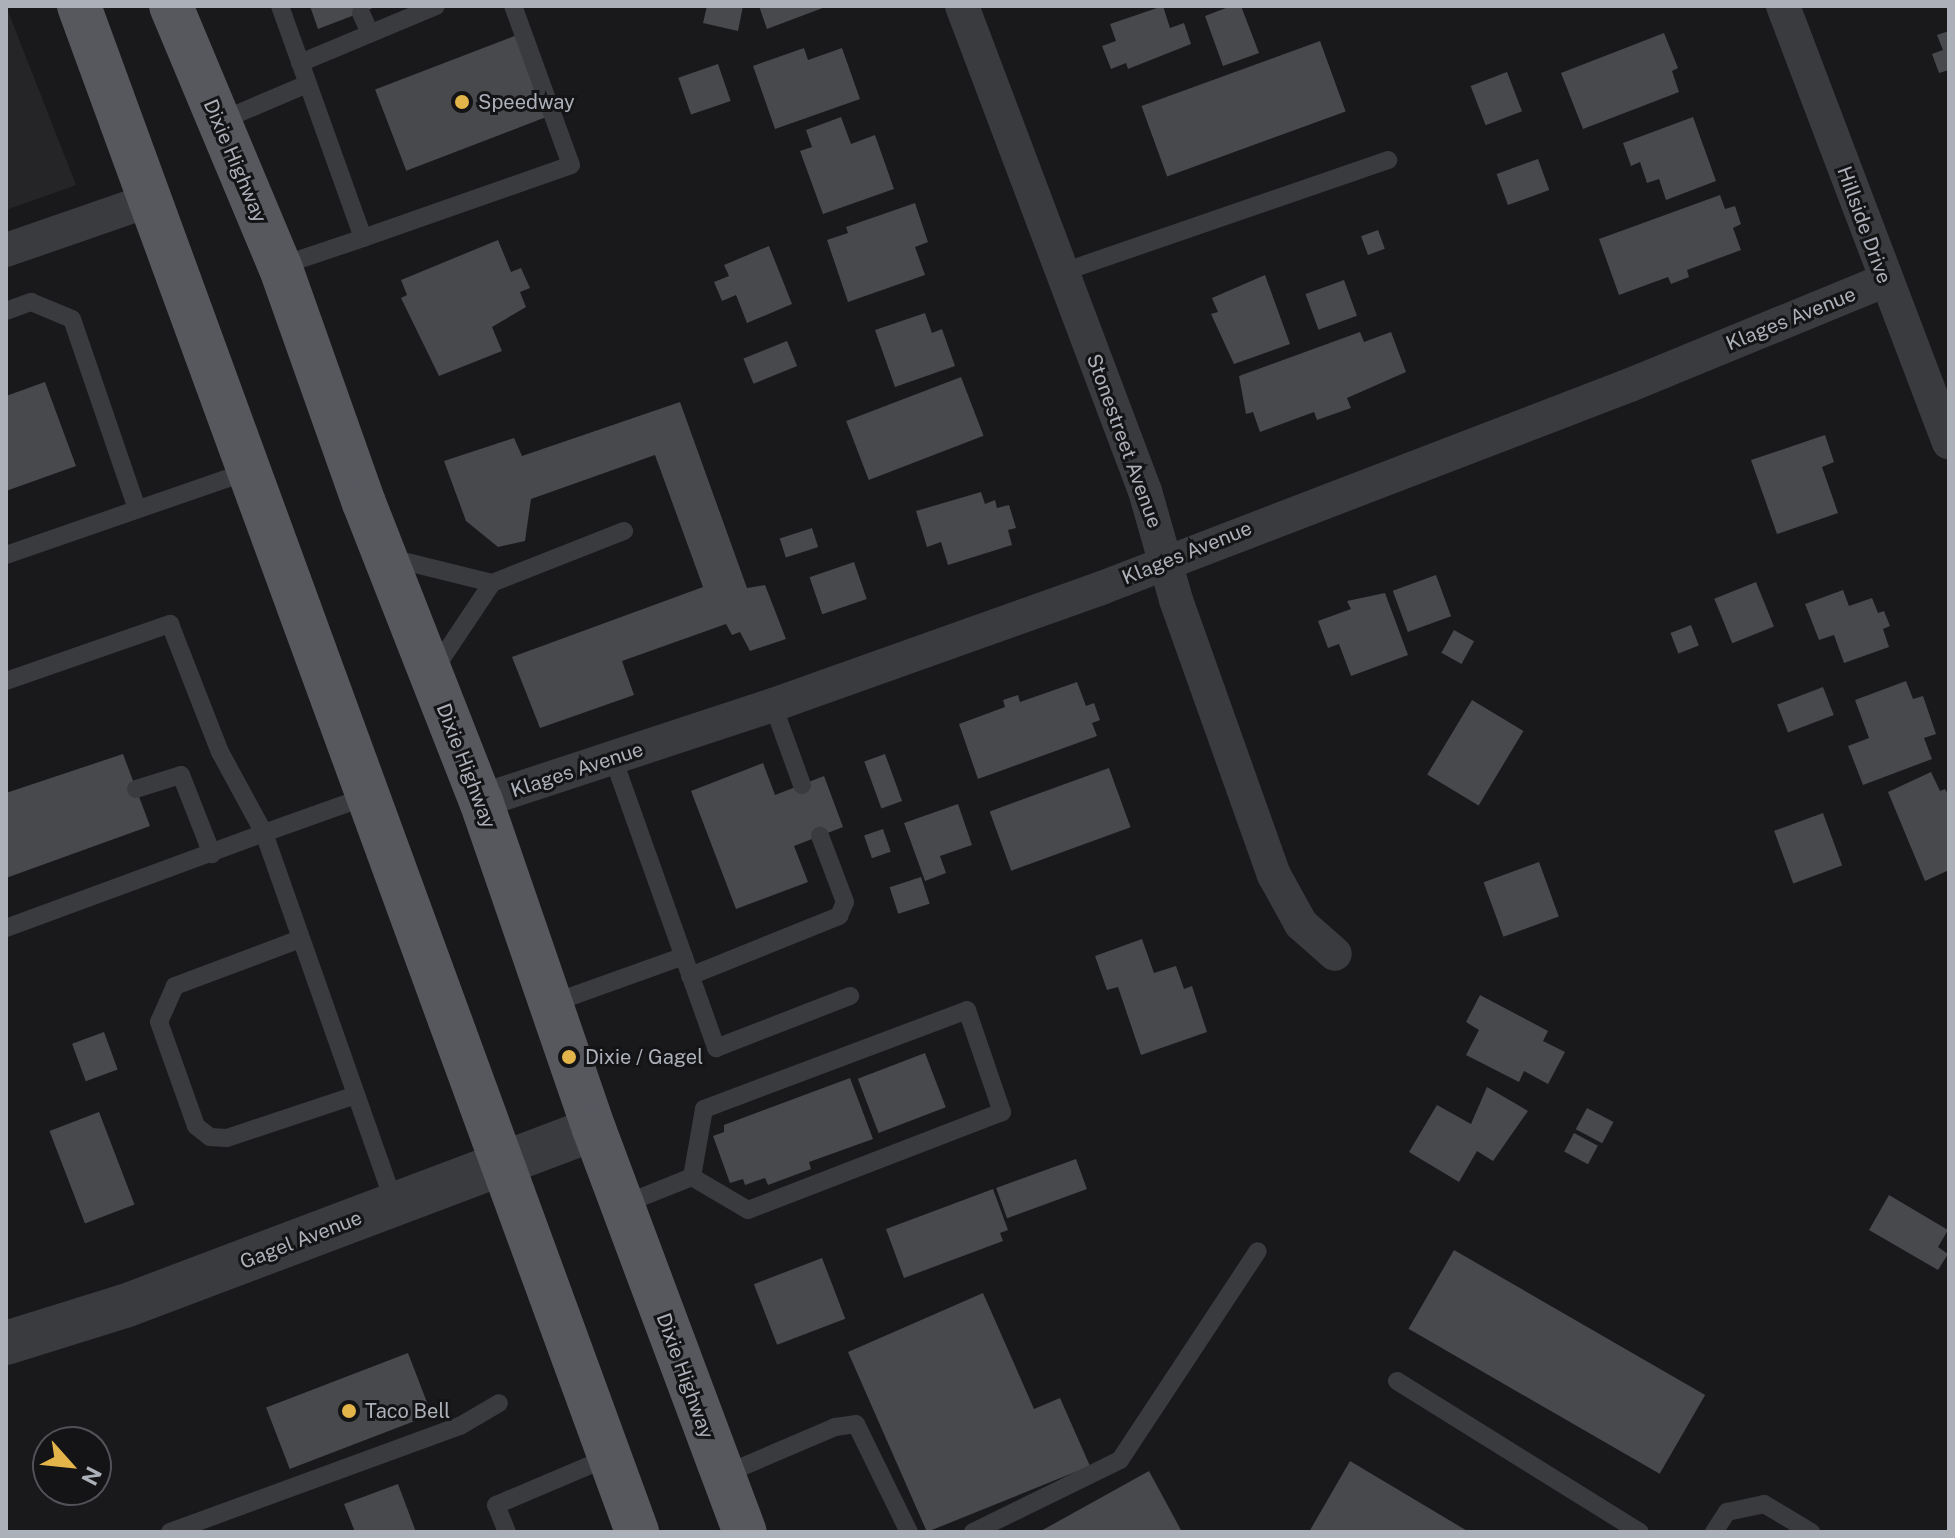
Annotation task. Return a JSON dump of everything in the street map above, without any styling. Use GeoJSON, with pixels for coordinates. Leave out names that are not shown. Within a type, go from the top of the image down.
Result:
{"type":"FeatureCollection","features":[{"type":"Feature","properties":{"kind":"main road"},"geometry":{"type":"LineString","coordinates":[[79,6],[637,1532]]}},
{"type":"Feature","properties":{"kind":"main road","name":"Dixie Highway"},"geometry":{"type":"LineString","coordinates":[[171,6],[280,266],[385,556],[481,801],[594,1129],[745,1532]]}},
{"type":"Feature","properties":{"kind":"street","name":"Stonestreet Avenue"},"geometry":{"type":"LineString","coordinates":[[962,6],[1145,491],[1165,562],[1274,875],[1301,924],[1335,954]]}},
{"type":"Feature","properties":{"kind":"street","name":"Hillside Drive"},"geometry":{"type":"LineString","coordinates":[[1783,6],[1884,281],[1949,442]]}},
{"type":"Feature","properties":{"kind":"street"},"geometry":{"type":"LineString","coordinates":[[8,243],[150,200]]}},
{"type":"Feature","properties":{"kind":"street","name":"Klages Avenue"},"geometry":{"type":"LineString","coordinates":[[481,801],[773,705],[1165,562],[1630,385],[1884,281]]}},
{"type":"Feature","properties":{"kind":"street","name":"Gagel Avenue"},"geometry":{"type":"LineString","coordinates":[[6,1343],[125,1306],[594,1129]]}},
{"type":"Feature","properties":{"kind":"lane"},"geometry":{"type":"LineString","coordinates":[[280,6],[363,238]]}},
{"type":"Feature","properties":{"kind":"lane"},"geometry":{"type":"LineString","coordinates":[[300,63],[435,6]]}},
{"type":"Feature","properties":{"kind":"lane"},"geometry":{"type":"LineString","coordinates":[[280,266],[571,165],[513,6]]}},
{"type":"Feature","properties":{"kind":"lane"},"geometry":{"type":"LineString","coordinates":[[361,13],[370,33]]}},
{"type":"Feature","properties":{"kind":"lane"},"geometry":{"type":"LineString","coordinates":[[218,122],[307,84]]}},
{"type":"Feature","properties":{"kind":"lane"},"geometry":{"type":"LineString","coordinates":[[1063,272],[1388,160]]}},
{"type":"Feature","properties":{"kind":"lane"},"geometry":{"type":"LineString","coordinates":[[6,311],[31,302],[72,319],[137,509]]}},
{"type":"Feature","properties":{"kind":"lane"},"geometry":{"type":"LineString","coordinates":[[6,555],[249,471]]}},
{"type":"Feature","properties":{"kind":"lane"},"geometry":{"type":"LineString","coordinates":[[432,674],[492,583],[624,531]]}},
{"type":"Feature","properties":{"kind":"lane"},"geometry":{"type":"LineString","coordinates":[[385,556],[492,583]]}},
{"type":"Feature","properties":{"kind":"lane"},"geometry":{"type":"LineString","coordinates":[[6,681],[170,624],[220,752],[264,833],[395,1204]]}},
{"type":"Feature","properties":{"kind":"lane"},"geometry":{"type":"LineString","coordinates":[[773,705],[802,785]]}},
{"type":"Feature","properties":{"kind":"lane"},"geometry":{"type":"LineString","coordinates":[[613,758],[716,1048],[850,996]]}},
{"type":"Feature","properties":{"kind":"lane"},"geometry":{"type":"LineString","coordinates":[[136,789],[181,775],[212,854]]}},
{"type":"Feature","properties":{"kind":"lane"},"geometry":{"type":"LineString","coordinates":[[6,928],[368,796]]}},
{"type":"Feature","properties":{"kind":"lane"},"geometry":{"type":"LineString","coordinates":[[690,976],[839,916],[845,902],[820,836]]}},
{"type":"Feature","properties":{"kind":"lane"},"geometry":{"type":"LineString","coordinates":[[300,939],[175,986],[159,1022],[196,1126],[210,1137],[227,1138],[356,1095]]}},
{"type":"Feature","properties":{"kind":"lane"},"geometry":{"type":"LineString","coordinates":[[550,1004],[684,956]]}},
{"type":"Feature","properties":{"kind":"lane"},"geometry":{"type":"LineString","coordinates":[[967,1010],[1002,1112],[748,1210],[692,1177],[704,1109],[967,1010]]}},
{"type":"Feature","properties":{"kind":"lane"},"geometry":{"type":"LineString","coordinates":[[622,1205],[692,1177]]}},
{"type":"Feature","properties":{"kind":"lane"},"geometry":{"type":"LineString","coordinates":[[973,1532],[1120,1460],[1258,1251]]}},
{"type":"Feature","properties":{"kind":"lane"},"geometry":{"type":"LineString","coordinates":[[1397,1381],[1640,1532]]}},
{"type":"Feature","properties":{"kind":"lane"},"geometry":{"type":"LineString","coordinates":[[170,1532],[460,1426],[499,1403]]}},
{"type":"Feature","properties":{"kind":"lane"},"geometry":{"type":"LineString","coordinates":[[723,1475],[835,1427],[856,1424],[909,1532]]}},
{"type":"Feature","properties":{"kind":"lane"},"geometry":{"type":"LineString","coordinates":[[507,1532],[496,1505],[609,1457]]}},
{"type":"Feature","properties":{"kind":"lane"},"geometry":{"type":"LineString","coordinates":[[1714,1532],[1727,1512],[1764,1504],[1811,1532]]}},
{"type":"Feature","properties":{"kind":"shaded area"},"geometry":{"type":"Polygon","coordinates":[[[6,6],[76,185],[6,210],[6,6]]]}},
{"type":"Feature","properties":{"kind":"building"},"geometry":{"type":"Polygon","coordinates":[[[310,6],[378,6],[318,29],[310,6]]]}},
{"type":"Feature","properties":{"kind":"building"},"geometry":{"type":"Polygon","coordinates":[[[707,6],[743,6],[738,31],[703,23],[707,6]]]}},
{"type":"Feature","properties":{"kind":"building"},"geometry":{"type":"Polygon","coordinates":[[[759,6],[828,6],[767,29],[759,6]]]}},
{"type":"Feature","properties":{"kind":"building"},"geometry":{"type":"Polygon","coordinates":[[[1163,6],[1170,28],[1184,23],[1191,44],[1128,69],[1126,63],[1111,69],[1102,46],[1116,41],[1110,24],[1163,6]]]}},
{"type":"Feature","properties":{"kind":"building"},"geometry":{"type":"Polygon","coordinates":[[[1231,6],[1241,6],[1259,53],[1223,66],[1205,16],[1231,6]]]}},
{"type":"Feature","properties":{"kind":"building"},"geometry":{"type":"Polygon","coordinates":[[[1949,31],[1949,70],[1939,73],[1932,54],[1943,50],[1937,35],[1949,31]]]}},
{"type":"Feature","properties":{"kind":"building"},"geometry":{"type":"Polygon","coordinates":[[[1664,33],[1678,68],[1672,71],[1679,92],[1583,129],[1561,73],[1664,33]]]}},
{"type":"Feature","properties":{"kind":"building"},"geometry":{"type":"Polygon","coordinates":[[[517,35],[548,116],[406,171],[375,89],[517,35]]]}},
{"type":"Feature","properties":{"kind":"building"},"geometry":{"type":"Polygon","coordinates":[[[1320,41],[1346,111],[1167,176],[1141,106],[1320,41]]]}},
{"type":"Feature","properties":{"kind":"building"},"geometry":{"type":"Polygon","coordinates":[[[804,48],[808,60],[842,48],[860,99],[775,129],[753,66],[804,48]]]}},
{"type":"Feature","properties":{"kind":"building"},"geometry":{"type":"Polygon","coordinates":[[[718,64],[731,101],[691,115],[678,78],[718,64]]]}},
{"type":"Feature","properties":{"kind":"building"},"geometry":{"type":"Polygon","coordinates":[[[1507,72],[1522,111],[1486,125],[1471,86],[1507,72]]]}},
{"type":"Feature","properties":{"kind":"building"},"geometry":{"type":"Polygon","coordinates":[[[841,117],[851,144],[875,135],[894,189],[823,214],[800,151],[812,147],[806,130],[841,117]]]}},
{"type":"Feature","properties":{"kind":"building"},"geometry":{"type":"Polygon","coordinates":[[[1693,117],[1716,181],[1666,200],[1659,179],[1647,183],[1640,162],[1631,166],[1623,143],[1693,117]]]}},
{"type":"Feature","properties":{"kind":"building"},"geometry":{"type":"Polygon","coordinates":[[[1538,159],[1549,190],[1508,205],[1497,174],[1538,159]]]}},
{"type":"Feature","properties":{"kind":"building"},"geometry":{"type":"Polygon","coordinates":[[[1720,195],[1725,209],[1735,206],[1741,224],[1733,228],[1741,250],[1687,270],[1689,277],[1671,284],[1668,277],[1619,295],[1599,239],[1720,195]]]}},
{"type":"Feature","properties":{"kind":"building"},"geometry":{"type":"Polygon","coordinates":[[[915,203],[928,242],[915,247],[925,275],[848,302],[827,240],[848,233],[846,227],[915,203]]]}},
{"type":"Feature","properties":{"kind":"building"},"geometry":{"type":"Polygon","coordinates":[[[1378,230],[1385,249],[1368,255],[1361,236],[1378,230]]]}},
{"type":"Feature","properties":{"kind":"building"},"geometry":{"type":"Polygon","coordinates":[[[498,240],[511,272],[521,268],[530,288],[520,292],[526,307],[492,327],[502,351],[439,376],[401,298],[407,295],[401,280],[498,240]]]}},
{"type":"Feature","properties":{"kind":"building"},"geometry":{"type":"Polygon","coordinates":[[[769,246],[792,304],[747,323],[736,295],[722,301],[714,282],[729,276],[724,265],[769,246]]]}},
{"type":"Feature","properties":{"kind":"building"},"geometry":{"type":"Polygon","coordinates":[[[1265,275],[1290,344],[1234,364],[1211,314],[1218,312],[1212,298],[1265,275]]]}},
{"type":"Feature","properties":{"kind":"building"},"geometry":{"type":"Polygon","coordinates":[[[1344,280],[1357,316],[1318,330],[1305,294],[1344,280]]]}},
{"type":"Feature","properties":{"kind":"building"},"geometry":{"type":"Polygon","coordinates":[[[925,313],[932,333],[942,329],[955,366],[895,387],[875,330],[925,313]]]}},
{"type":"Feature","properties":{"kind":"building"},"geometry":{"type":"Polygon","coordinates":[[[1360,332],[1364,342],[1391,332],[1406,372],[1347,398],[1351,408],[1317,420],[1314,412],[1260,432],[1253,412],[1246,414],[1239,376],[1360,332]]]}},
{"type":"Feature","properties":{"kind":"building"},"geometry":{"type":"Polygon","coordinates":[[[787,341],[797,366],[754,384],[743,359],[787,341]]]}},
{"type":"Feature","properties":{"kind":"building"},"geometry":{"type":"Polygon","coordinates":[[[961,377],[984,436],[869,480],[846,421],[961,377]]]}},
{"type":"Feature","properties":{"kind":"building"},"geometry":{"type":"Polygon","coordinates":[[[45,382],[76,466],[6,491],[6,396],[45,382]]]}},
{"type":"Feature","properties":{"kind":"building"},"geometry":{"type":"Polygon","coordinates":[[[680,402],[747,588],[765,585],[786,639],[750,651],[740,632],[732,635],[726,624],[622,661],[634,695],[540,728],[512,657],[703,587],[655,455],[531,499],[525,541],[498,547],[466,521],[444,461],[514,438],[522,456],[680,402]]]}},
{"type":"Feature","properties":{"kind":"building"},"geometry":{"type":"Polygon","coordinates":[[[1825,435],[1834,462],[1822,467],[1838,513],[1777,534],[1751,460],[1825,435]]]}},
{"type":"Feature","properties":{"kind":"building"},"geometry":{"type":"Polygon","coordinates":[[[981,492],[985,504],[995,500],[997,508],[1009,505],[1016,528],[1008,530],[1012,545],[948,565],[941,542],[927,547],[916,511],[981,492]]]}},
{"type":"Feature","properties":{"kind":"building"},"geometry":{"type":"Polygon","coordinates":[[[812,528],[818,547],[786,558],[780,539],[812,528]]]}},
{"type":"Feature","properties":{"kind":"building"},"geometry":{"type":"Polygon","coordinates":[[[854,562],[867,599],[822,614],[810,577],[854,562]]]}},
{"type":"Feature","properties":{"kind":"building"},"geometry":{"type":"Polygon","coordinates":[[[1436,575],[1451,616],[1408,632],[1393,591],[1436,575]]]}},
{"type":"Feature","properties":{"kind":"building"},"geometry":{"type":"Polygon","coordinates":[[[1756,582],[1774,627],[1732,643],[1714,599],[1756,582]]]}},
{"type":"Feature","properties":{"kind":"building"},"geometry":{"type":"Polygon","coordinates":[[[1843,590],[1849,606],[1872,598],[1878,613],[1884,611],[1890,626],[1883,629],[1889,647],[1844,663],[1834,635],[1819,640],[1805,604],[1843,590]]]}},
{"type":"Feature","properties":{"kind":"building"},"geometry":{"type":"Polygon","coordinates":[[[1385,593],[1408,655],[1351,676],[1339,644],[1328,648],[1318,621],[1351,609],[1347,601],[1385,593]]]}},
{"type":"Feature","properties":{"kind":"building"},"geometry":{"type":"Polygon","coordinates":[[[1691,625],[1699,646],[1678,653],[1670,633],[1691,625]]]}},
{"type":"Feature","properties":{"kind":"building"},"geometry":{"type":"Polygon","coordinates":[[[1454,630],[1474,641],[1462,664],[1441,653],[1454,630]]]}},
{"type":"Feature","properties":{"kind":"building"},"geometry":{"type":"Polygon","coordinates":[[[1906,681],[1913,699],[1923,696],[1936,734],[1924,738],[1932,759],[1863,785],[1848,746],[1869,738],[1855,700],[1906,681]]]}},
{"type":"Feature","properties":{"kind":"building"},"geometry":{"type":"Polygon","coordinates":[[[1077,682],[1086,706],[1094,703],[1100,720],[1092,723],[1097,736],[978,779],[959,724],[1005,707],[1003,700],[1018,695],[1020,702],[1077,682]]]}},
{"type":"Feature","properties":{"kind":"building"},"geometry":{"type":"Polygon","coordinates":[[[1823,687],[1834,715],[1788,733],[1777,705],[1823,687]]]}},
{"type":"Feature","properties":{"kind":"building"},"geometry":{"type":"Polygon","coordinates":[[[1472,700],[1523,731],[1479,805],[1427,775],[1472,700]]]}},
{"type":"Feature","properties":{"kind":"building"},"geometry":{"type":"Polygon","coordinates":[[[123,754],[150,826],[6,878],[6,793],[123,754]]]}},
{"type":"Feature","properties":{"kind":"building"},"geometry":{"type":"Polygon","coordinates":[[[885,754],[902,801],[881,809],[864,762],[885,754]]]}},
{"type":"Feature","properties":{"kind":"building"},"geometry":{"type":"Polygon","coordinates":[[[763,763],[775,795],[824,776],[843,827],[794,846],[808,882],[736,909],[691,791],[763,763]]]}},
{"type":"Feature","properties":{"kind":"building"},"geometry":{"type":"Polygon","coordinates":[[[1109,768],[1131,827],[1011,871],[990,811],[1109,768]]]}},
{"type":"Feature","properties":{"kind":"building"},"geometry":{"type":"Polygon","coordinates":[[[1931,772],[1940,791],[1945,789],[1949,796],[1949,870],[1925,881],[1888,792],[1931,772]]]}},
{"type":"Feature","properties":{"kind":"building"},"geometry":{"type":"Polygon","coordinates":[[[958,804],[972,845],[940,856],[946,873],[925,881],[904,823],[958,804]]]}},
{"type":"Feature","properties":{"kind":"building"},"geometry":{"type":"Polygon","coordinates":[[[1823,813],[1842,866],[1793,883],[1774,831],[1823,813]]]}},
{"type":"Feature","properties":{"kind":"building"},"geometry":{"type":"Polygon","coordinates":[[[883,829],[891,852],[872,858],[864,836],[883,829]]]}},
{"type":"Feature","properties":{"kind":"building"},"geometry":{"type":"Polygon","coordinates":[[[1539,862],[1559,917],[1503,937],[1484,882],[1539,862]]]}},
{"type":"Feature","properties":{"kind":"building"},"geometry":{"type":"Polygon","coordinates":[[[921,877],[930,904],[898,914],[890,887],[921,877]]]}},
{"type":"Feature","properties":{"kind":"building"},"geometry":{"type":"Polygon","coordinates":[[[1142,939],[1154,973],[1176,966],[1184,989],[1192,986],[1207,1032],[1141,1055],[1118,987],[1107,990],[1095,956],[1142,939]]]}},
{"type":"Feature","properties":{"kind":"building"},"geometry":{"type":"Polygon","coordinates":[[[1480,995],[1548,1031],[1543,1041],[1565,1052],[1548,1084],[1524,1071],[1519,1082],[1466,1055],[1479,1030],[1466,1022],[1480,995]]]}},
{"type":"Feature","properties":{"kind":"building"},"geometry":{"type":"Polygon","coordinates":[[[104,1032],[118,1070],[86,1081],[72,1044],[104,1032]]]}},
{"type":"Feature","properties":{"kind":"building"},"geometry":{"type":"Polygon","coordinates":[[[925,1053],[946,1107],[879,1133],[858,1079],[925,1053]]]}},
{"type":"Feature","properties":{"kind":"building"},"geometry":{"type":"Polygon","coordinates":[[[850,1078],[873,1139],[809,1162],[811,1169],[768,1185],[765,1178],[745,1185],[743,1179],[730,1183],[713,1136],[724,1132],[724,1125],[850,1078]]]}},
{"type":"Feature","properties":{"kind":"building"},"geometry":{"type":"Polygon","coordinates":[[[1487,1087],[1528,1111],[1493,1161],[1477,1151],[1459,1182],[1409,1152],[1437,1105],[1471,1124],[1487,1087]]]}},
{"type":"Feature","properties":{"kind":"building"},"geometry":{"type":"Polygon","coordinates":[[[1587,1108],[1613,1122],[1602,1143],[1576,1129],[1587,1108]]]}},
{"type":"Feature","properties":{"kind":"building"},"geometry":{"type":"Polygon","coordinates":[[[99,1112],[134,1204],[85,1223],[50,1131],[99,1112]]]}},
{"type":"Feature","properties":{"kind":"building"},"geometry":{"type":"Polygon","coordinates":[[[1574,1133],[1598,1146],[1588,1164],[1564,1152],[1574,1133]]]}},
{"type":"Feature","properties":{"kind":"building"},"geometry":{"type":"Polygon","coordinates":[[[1076,1159],[1087,1189],[1007,1218],[996,1188],[1076,1159]]]}},
{"type":"Feature","properties":{"kind":"building"},"geometry":{"type":"Polygon","coordinates":[[[993,1189],[1008,1230],[1000,1233],[1003,1241],[904,1278],[886,1229],[993,1189]]]}},
{"type":"Feature","properties":{"kind":"building"},"geometry":{"type":"Polygon","coordinates":[[[1889,1195],[1948,1230],[1938,1247],[1948,1254],[1938,1270],[1869,1230],[1889,1195]]]}},
{"type":"Feature","properties":{"kind":"building"},"geometry":{"type":"Polygon","coordinates":[[[1454,1250],[1705,1395],[1660,1474],[1408,1329],[1454,1250]]]}},
{"type":"Feature","properties":{"kind":"building"},"geometry":{"type":"Polygon","coordinates":[[[822,1258],[845,1319],[777,1345],[754,1284],[822,1258]]]}},
{"type":"Feature","properties":{"kind":"building"},"geometry":{"type":"Polygon","coordinates":[[[983,1293],[1034,1409],[1060,1398],[1090,1466],[927,1532],[848,1352],[983,1293]]]}},
{"type":"Feature","properties":{"kind":"building","name":"Taco Bell"},"geometry":{"type":"Polygon","coordinates":[[[408,1353],[432,1415],[290,1469],[266,1407],[408,1353]]]}},
{"type":"Feature","properties":{"kind":"building"},"geometry":{"type":"Polygon","coordinates":[[[1350,1461],[1469,1532],[1309,1532],[1350,1461]]]}},
{"type":"Feature","properties":{"kind":"building"},"geometry":{"type":"Polygon","coordinates":[[[1149,1471],[1182,1532],[1039,1532],[1149,1471]]]}},
{"type":"Feature","properties":{"kind":"building"},"geometry":{"type":"Polygon","coordinates":[[[398,1484],[416,1532],[355,1532],[344,1504],[398,1484]]]}},
{"type":"Feature","properties":{"kind":"place","name":"Speedway"},"geometry":{"type":"Point","coordinates":[462,102]}},
{"type":"Feature","properties":{"kind":"place","name":"Dixie / Gagel"},"geometry":{"type":"Point","coordinates":[569,1057]}},
{"type":"Feature","properties":{"kind":"place","name":"Taco Bell"},"geometry":{"type":"Point","coordinates":[349,1411]}}]}
